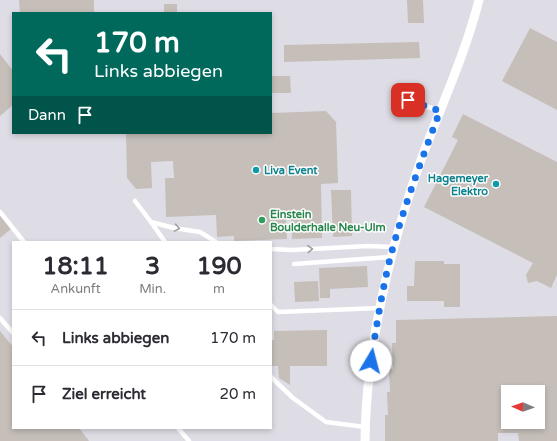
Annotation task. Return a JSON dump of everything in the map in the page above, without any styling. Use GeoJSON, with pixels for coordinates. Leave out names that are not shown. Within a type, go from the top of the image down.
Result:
{"type":"FeatureCollection","features":[{"type":"Feature","properties":{"kind":"street"},"geometry":{"type":"LineString","coordinates":[[365,441],[370,374],[380,308],[390,257],[421,161],[462,55],[480,0]]}},
{"type":"Feature","properties":{"kind":"lane"},"geometry":{"type":"LineString","coordinates":[[408,100],[440,111]]}},
{"type":"Feature","properties":{"kind":"lane"},"geometry":{"type":"LineString","coordinates":[[135,201],[164,241]]}},
{"type":"Feature","properties":{"kind":"lane"},"geometry":{"type":"LineString","coordinates":[[0,212],[23,241]]}},
{"type":"Feature","properties":{"kind":"lane"},"geometry":{"type":"LineString","coordinates":[[151,222],[174,228],[200,232],[214,241]]}},
{"type":"Feature","properties":{"kind":"lane"},"geometry":{"type":"LineString","coordinates":[[272,249],[292,250],[368,246],[393,247]]}},
{"type":"Feature","properties":{"kind":"lane"},"geometry":{"type":"LineString","coordinates":[[294,264],[390,257]]}},
{"type":"Feature","properties":{"kind":"lane"},"geometry":{"type":"LineString","coordinates":[[272,306],[278,312],[380,308]]}},
{"type":"Feature","properties":{"kind":"lane"},"geometry":{"type":"LineString","coordinates":[[0,318],[12,332]]}},
{"type":"Feature","properties":{"kind":"lane"},"geometry":{"type":"LineString","coordinates":[[272,379],[293,398],[326,422],[365,427]]}},
{"type":"Feature","properties":{"kind":"lane"},"geometry":{"type":"LineString","coordinates":[[179,429],[189,441]]}},
{"type":"Feature","properties":{"kind":"shaded area"},"geometry":{"type":"Polygon","coordinates":[[[0,0],[557,0],[557,441],[0,441],[0,0]]]}},
{"type":"Feature","properties":{"kind":"building"},"geometry":{"type":"Polygon","coordinates":[[[19,0],[94,0],[94,12],[20,12],[19,0]]]}},
{"type":"Feature","properties":{"kind":"building"},"geometry":{"type":"Polygon","coordinates":[[[407,0],[423,0],[424,23],[408,23],[407,0]]]}},
{"type":"Feature","properties":{"kind":"building"},"geometry":{"type":"Polygon","coordinates":[[[164,4],[177,4],[177,12],[164,12],[164,4]]]}},
{"type":"Feature","properties":{"kind":"building"},"geometry":{"type":"Polygon","coordinates":[[[530,28],[557,42],[557,110],[502,81],[530,28]]]}},
{"type":"Feature","properties":{"kind":"building"},"geometry":{"type":"Polygon","coordinates":[[[419,42],[420,58],[284,62],[284,45],[419,42]]]}},
{"type":"Feature","properties":{"kind":"building"},"geometry":{"type":"Polygon","coordinates":[[[0,54],[12,70],[12,106],[0,116],[0,54]]]}},
{"type":"Feature","properties":{"kind":"building"},"geometry":{"type":"Polygon","coordinates":[[[272,76],[290,76],[291,93],[272,93],[272,76]]]}},
{"type":"Feature","properties":{"kind":"building","name":"Liva Event"},"geometry":{"type":"Polygon","coordinates":[[[326,111],[336,122],[338,183],[321,184],[322,238],[292,239],[291,216],[286,216],[287,239],[234,241],[234,236],[217,237],[216,215],[166,217],[165,178],[174,178],[173,161],[151,162],[152,188],[136,189],[127,178],[126,134],[272,134],[272,113],[326,111]]]}},
{"type":"Feature","properties":{"kind":"building","name":"Hagemeyer Elektro"},"geometry":{"type":"Polygon","coordinates":[[[463,114],[557,162],[557,275],[551,288],[537,281],[528,283],[526,275],[533,263],[424,207],[458,140],[452,137],[463,114]]]}},
{"type":"Feature","properties":{"kind":"building"},"geometry":{"type":"Polygon","coordinates":[[[331,190],[351,190],[352,236],[333,237],[331,190]]]}},
{"type":"Feature","properties":{"kind":"building"},"geometry":{"type":"Polygon","coordinates":[[[0,215],[11,229],[0,238],[0,215]]]}},
{"type":"Feature","properties":{"kind":"building"},"geometry":{"type":"Polygon","coordinates":[[[415,261],[444,261],[444,264],[460,264],[460,307],[444,307],[444,301],[407,301],[407,286],[414,286],[415,261]]]}},
{"type":"Feature","properties":{"kind":"building"},"geometry":{"type":"Polygon","coordinates":[[[367,266],[368,287],[330,289],[330,298],[320,298],[319,268],[367,266]]]}},
{"type":"Feature","properties":{"kind":"building"},"geometry":{"type":"Polygon","coordinates":[[[318,281],[319,301],[295,302],[294,282],[318,281]]]}},
{"type":"Feature","properties":{"kind":"building"},"geometry":{"type":"Polygon","coordinates":[[[557,316],[557,441],[519,441],[518,433],[498,433],[498,441],[385,441],[385,415],[388,415],[387,392],[390,392],[389,369],[393,369],[392,343],[396,343],[396,320],[557,316]]]}},
{"type":"Feature","properties":{"kind":"building"},"geometry":{"type":"Polygon","coordinates":[[[327,330],[327,366],[290,366],[290,385],[279,378],[278,366],[272,366],[272,340],[274,340],[274,331],[327,330]]]}},
{"type":"Feature","properties":{"kind":"building"},"geometry":{"type":"Polygon","coordinates":[[[0,331],[12,346],[12,429],[80,429],[89,441],[0,441],[0,331]]]}},
{"type":"Feature","properties":{"kind":"place","name":"Liva Event"},"geometry":{"type":"Point","coordinates":[256,170]}},
{"type":"Feature","properties":{"kind":"place","name":"Hagemeyer Elektro"},"geometry":{"type":"Point","coordinates":[496,184]}},
{"type":"Feature","properties":{"kind":"place","name":"Einstein Boulderhalle Neu-Ulm"},"geometry":{"type":"Point","coordinates":[262,220]}},
{"type":"Feature","properties":{"kind":"route"},"geometry":{"type":"LineString","coordinates":[[371,361],[390,257],[421,161],[440,111],[408,100]]}}]}
